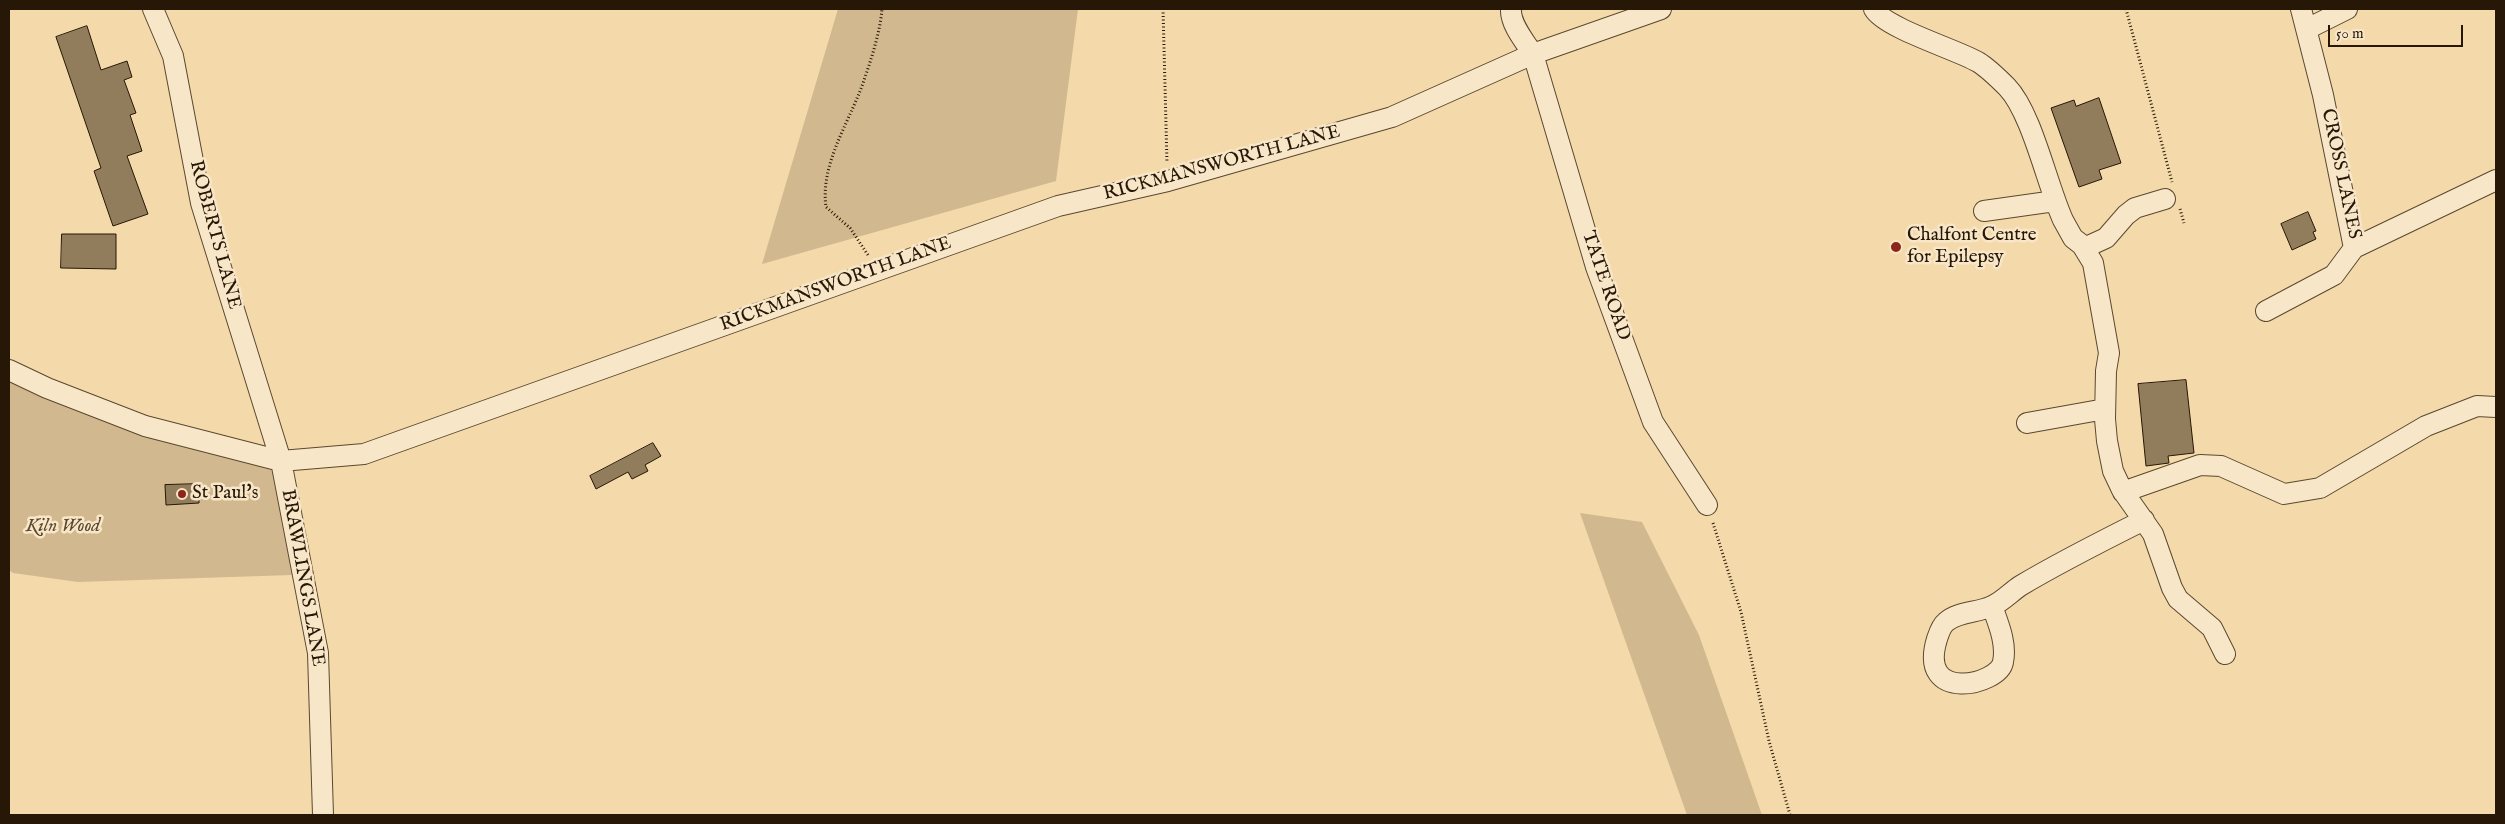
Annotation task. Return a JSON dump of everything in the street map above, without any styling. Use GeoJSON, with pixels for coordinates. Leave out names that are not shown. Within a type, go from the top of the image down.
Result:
{"type":"FeatureCollection","features":[{"type":"Feature","properties":{"kind":"street","name":"ROBERTS LANE"},"geometry":{"type":"LineString","coordinates":[[153,9],[172,56],[201,203],[281,460]]}},
{"type":"Feature","properties":{"kind":"street","name":"TATE ROAD"},"geometry":{"type":"LineString","coordinates":[[1511,9],[1510,14],[1533,54],[1596,267],[1653,422],[1707,505]]}},
{"type":"Feature","properties":{"kind":"street","name":"RICKMANSWORTH LANE"},"geometry":{"type":"LineString","coordinates":[[9,370],[47,388],[145,426],[281,460],[364,454],[1058,206],[1168,181],[1392,117],[1533,54],[1661,9]]}},
{"type":"Feature","properties":{"kind":"street"},"geometry":{"type":"LineString","coordinates":[[1874,9],[1877,14],[1894,25],[1980,63],[2008,89],[2020,108],[2054,202],[2073,238],[2084,248],[2093,263],[2110,352],[2106,371],[2105,409],[2107,441],[2112,464],[2124,492],[2153,534],[2172,588],[2178,599],[2212,628],[2225,654]]}},
{"type":"Feature","properties":{"kind":"street","name":"CROSS LANES"},"geometry":{"type":"LineString","coordinates":[[2301,9],[2307,29],[2354,248],[2496,180]]}},
{"type":"Feature","properties":{"kind":"street"},"geometry":{"type":"LineString","coordinates":[[2307,29],[2347,9]]}},
{"type":"Feature","properties":{"kind":"street"},"geometry":{"type":"LineString","coordinates":[[2084,248],[2106,238],[2126,215],[2135,208],[2172,197]]}},
{"type":"Feature","properties":{"kind":"street"},"geometry":{"type":"LineString","coordinates":[[1984,211],[2054,202]]}},
{"type":"Feature","properties":{"kind":"street"},"geometry":{"type":"LineString","coordinates":[[2266,311],[2334,275],[2354,248]]}},
{"type":"Feature","properties":{"kind":"street"},"geometry":{"type":"LineString","coordinates":[[2124,492],[2200,465],[2221,466],[2284,494],[2320,488],[2426,426],[2477,406],[2496,407]]}},
{"type":"Feature","properties":{"kind":"street"},"geometry":{"type":"LineString","coordinates":[[2027,423],[2105,409]]}},
{"type":"Feature","properties":{"kind":"street","name":"BRAWLINGS LANE"},"geometry":{"type":"LineString","coordinates":[[281,460],[318,653],[323,815]]}},
{"type":"Feature","properties":{"kind":"street"},"geometry":{"type":"LineString","coordinates":[[1992,606],[2019,587],[2144,520]]}},
{"type":"Feature","properties":{"kind":"path"},"geometry":{"type":"LineString","coordinates":[[877,271],[850,228],[826,208],[824,190],[833,154],[863,83],[882,9]]}},
{"type":"Feature","properties":{"kind":"path"},"geometry":{"type":"LineString","coordinates":[[1163,9],[1168,181]]}},
{"type":"Feature","properties":{"kind":"path"},"geometry":{"type":"LineString","coordinates":[[2126,9],[2172,197],[2184,223]]}},
{"type":"Feature","properties":{"kind":"path"},"geometry":{"type":"LineString","coordinates":[[1707,505],[1741,612],[1768,741],[1790,815]]}},
{"type":"Feature","properties":{"kind":"green space"},"geometry":{"type":"Polygon","coordinates":[[[838,9],[1078,9],[1056,181],[762,264],[838,9]]]}},
{"type":"Feature","properties":{"kind":"green space","name":"Kiln Wood"},"geometry":{"type":"Polygon","coordinates":[[[9,372],[98,419],[281,461],[292,575],[78,582],[13,573],[9,570],[9,372]]]}},
{"type":"Feature","properties":{"kind":"green space"},"geometry":{"type":"Polygon","coordinates":[[[1580,513],[1642,522],[1699,635],[1762,815],[1687,815],[1580,513]]]}},
{"type":"Feature","properties":{"kind":"building"},"geometry":{"type":"Polygon","coordinates":[[[87,26],[101,70],[127,61],[132,77],[124,80],[136,113],[130,115],[142,151],[127,156],[148,214],[113,226],[94,171],[101,168],[56,37],[87,26]]]}},
{"type":"Feature","properties":{"kind":"building"},"geometry":{"type":"Polygon","coordinates":[[[2099,98],[2121,163],[2099,170],[2102,179],[2079,187],[2051,108],[2074,100],[2076,106],[2099,98]]]}},
{"type":"Feature","properties":{"kind":"building"},"geometry":{"type":"Polygon","coordinates":[[[2308,212],[2316,231],[2313,232],[2316,239],[2292,250],[2281,224],[2308,212]]]}},
{"type":"Feature","properties":{"kind":"building"},"geometry":{"type":"Polygon","coordinates":[[[62,234],[116,234],[116,269],[61,268],[62,234]]]}},
{"type":"Feature","properties":{"kind":"building"},"geometry":{"type":"Polygon","coordinates":[[[2186,380],[2194,453],[2168,456],[2169,463],[2146,466],[2138,384],[2186,380]]]}},
{"type":"Feature","properties":{"kind":"building"},"geometry":{"type":"Polygon","coordinates":[[[653,443],[661,456],[645,465],[648,471],[632,479],[628,472],[596,489],[590,476],[653,443]]]}},
{"type":"Feature","properties":{"kind":"building","name":"St Paul's"},"geometry":{"type":"Polygon","coordinates":[[[199,484],[199,503],[166,505],[165,485],[199,484]]]}},
{"type":"Feature","properties":{"kind":"place","name":"Chalfont Centre for Epilepsy"},"geometry":{"type":"Point","coordinates":[1896,247]}},
{"type":"Feature","properties":{"kind":"place","name":"St Paul's"},"geometry":{"type":"Point","coordinates":[182,494]}}]}
